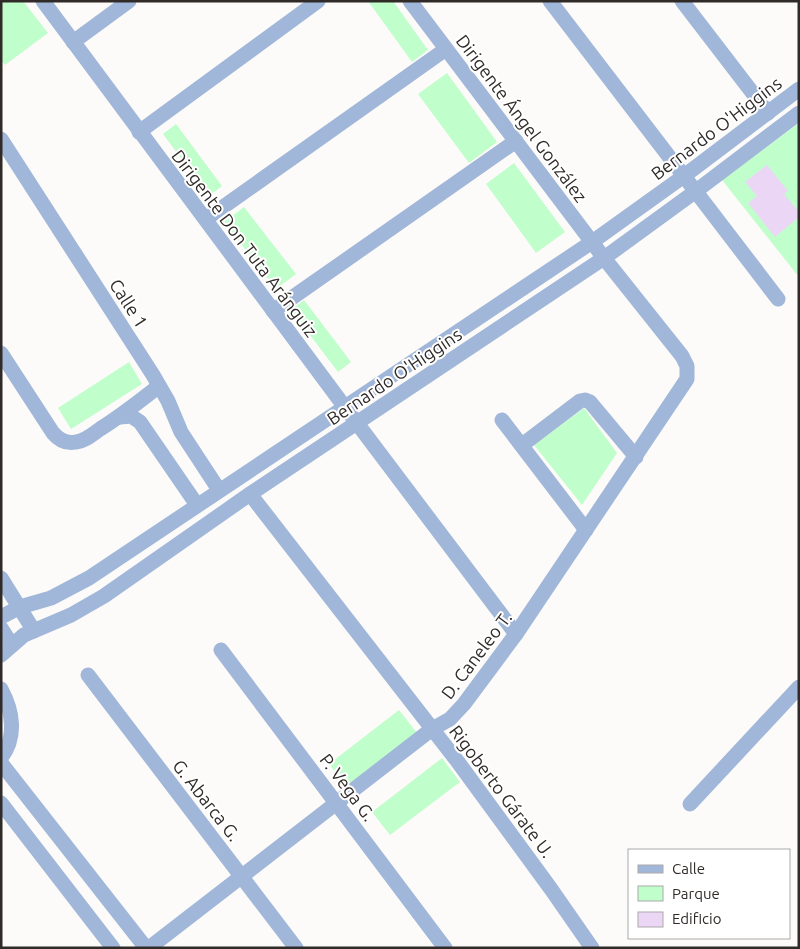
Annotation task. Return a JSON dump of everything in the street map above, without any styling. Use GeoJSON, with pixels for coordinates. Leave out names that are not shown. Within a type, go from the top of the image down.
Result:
{"type":"FeatureCollection","features":[{"type":"Feature","properties":{"kind":"street","name":"Dirigente Don Tuta Aránguiz"},"geometry":{"type":"LineString","coordinates":[[43,1],[139,132],[516,634]]}},
{"type":"Feature","properties":{"kind":"street"},"geometry":{"type":"LineString","coordinates":[[73,42],[129,1]]}},
{"type":"Feature","properties":{"kind":"street"},"geometry":{"type":"LineString","coordinates":[[139,132],[318,1]]}},
{"type":"Feature","properties":{"kind":"street","name":"Dirigente Ángel González"},"geometry":{"type":"LineString","coordinates":[[410,1],[604,258],[682,356],[688,371]]}},
{"type":"Feature","properties":{"kind":"street"},"geometry":{"type":"LineString","coordinates":[[550,1],[778,299]]}},
{"type":"Feature","properties":{"kind":"street"},"geometry":{"type":"LineString","coordinates":[[682,1],[768,113]]}},
{"type":"Feature","properties":{"kind":"street"},"geometry":{"type":"LineString","coordinates":[[206,219],[446,49]]}},
{"type":"Feature","properties":{"kind":"street","name":"Bernardo O'Higgins"},"geometry":{"type":"LineString","coordinates":[[1,617],[20,607],[51,598],[89,578],[592,242],[684,176],[799,89]]}},
{"type":"Feature","properties":{"kind":"street","name":"Bernardo O'Higgins"},"geometry":{"type":"LineString","coordinates":[[7,650],[24,636],[88,606],[250,494],[604,258],[799,113]]}},
{"type":"Feature","properties":{"kind":"street","name":"Calle 1"},"geometry":{"type":"LineString","coordinates":[[1,139],[159,386],[182,432],[219,490]]}},
{"type":"Feature","properties":{"kind":"street"},"geometry":{"type":"LineString","coordinates":[[273,311],[516,141]]}},
{"type":"Feature","properties":{"kind":"street"},"geometry":{"type":"LineString","coordinates":[[1,353],[52,433],[66,442],[75,443],[83,440],[120,417],[159,386]]}},
{"type":"Feature","properties":{"kind":"street","name":"D. Caneleo T."},"geometry":{"type":"LineString","coordinates":[[147,948],[432,730],[450,719],[464,704],[516,634],[683,386],[688,371]]}},
{"type":"Feature","properties":{"kind":"street"},"geometry":{"type":"LineString","coordinates":[[522,445],[580,401],[585,400],[590,402],[636,457]]}},
{"type":"Feature","properties":{"kind":"street"},"geometry":{"type":"LineString","coordinates":[[120,417],[131,416],[140,422],[197,506]]}},
{"type":"Feature","properties":{"kind":"street"},"geometry":{"type":"LineString","coordinates":[[502,420],[586,530]]}},
{"type":"Feature","properties":{"kind":"street","name":"Rigoberto Gárate U."},"geometry":{"type":"LineString","coordinates":[[250,494],[432,730],[551,889],[592,948]]}},
{"type":"Feature","properties":{"kind":"street"},"geometry":{"type":"LineString","coordinates":[[1,578],[34,631]]}},
{"type":"Feature","properties":{"kind":"street"},"geometry":{"type":"LineString","coordinates":[[1,628],[7,650]]}},
{"type":"Feature","properties":{"kind":"street","name":"P. Vega G."},"geometry":{"type":"LineString","coordinates":[[221,650],[445,948]]}},
{"type":"Feature","properties":{"kind":"street","name":"G. Abarca G."},"geometry":{"type":"LineString","coordinates":[[88,675],[296,948]]}},
{"type":"Feature","properties":{"kind":"street"},"geometry":{"type":"LineString","coordinates":[[690,804],[799,687]]}},
{"type":"Feature","properties":{"kind":"street"},"geometry":{"type":"LineString","coordinates":[[1,689],[11,712],[12,725],[8,747],[1,758]]}},
{"type":"Feature","properties":{"kind":"street"},"geometry":{"type":"LineString","coordinates":[[1,763],[147,948]]}},
{"type":"Feature","properties":{"kind":"street"},"geometry":{"type":"LineString","coordinates":[[1,803],[113,948]]}},
{"type":"Feature","properties":{"kind":"green space"},"geometry":{"type":"Polygon","coordinates":[[[1,1],[23,1],[48,33],[5,65],[1,60],[1,1]]]}},
{"type":"Feature","properties":{"kind":"green space"},"geometry":{"type":"Polygon","coordinates":[[[368,1],[393,1],[428,50],[412,62],[368,1]]]}},
{"type":"Feature","properties":{"kind":"green space"},"geometry":{"type":"Polygon","coordinates":[[[447,73],[497,142],[469,163],[418,94],[447,73]]]}},
{"type":"Feature","properties":{"kind":"green space"},"geometry":{"type":"Polygon","coordinates":[[[799,123],[799,277],[722,180],[799,123]]]}},
{"type":"Feature","properties":{"kind":"green space"},"geometry":{"type":"Polygon","coordinates":[[[176,124],[222,186],[209,196],[163,134],[176,124]]]}},
{"type":"Feature","properties":{"kind":"green space"},"geometry":{"type":"Polygon","coordinates":[[[514,163],[565,232],[536,253],[486,184],[514,163]]]}},
{"type":"Feature","properties":{"kind":"green space"},"geometry":{"type":"Polygon","coordinates":[[[244,207],[296,274],[276,289],[224,222],[244,207]]]}},
{"type":"Feature","properties":{"kind":"green space"},"geometry":{"type":"Polygon","coordinates":[[[304,300],[351,362],[338,372],[291,310],[304,300]]]}},
{"type":"Feature","properties":{"kind":"green space"},"geometry":{"type":"Polygon","coordinates":[[[129,362],[142,384],[71,429],[58,408],[129,362]]]}},
{"type":"Feature","properties":{"kind":"green space"},"geometry":{"type":"Polygon","coordinates":[[[584,408],[617,453],[582,505],[534,445],[584,408]]]}},
{"type":"Feature","properties":{"kind":"green space"},"geometry":{"type":"Polygon","coordinates":[[[399,710],[417,733],[347,787],[329,764],[399,710]]]}},
{"type":"Feature","properties":{"kind":"green space"},"geometry":{"type":"Polygon","coordinates":[[[442,758],[460,782],[390,835],[372,812],[442,758]]]}},
{"type":"Feature","properties":{"kind":"building"},"geometry":{"type":"Polygon","coordinates":[[[767,165],[788,191],[784,194],[799,212],[799,217],[775,237],[748,203],[757,196],[745,182],[767,165]]]}}]}
